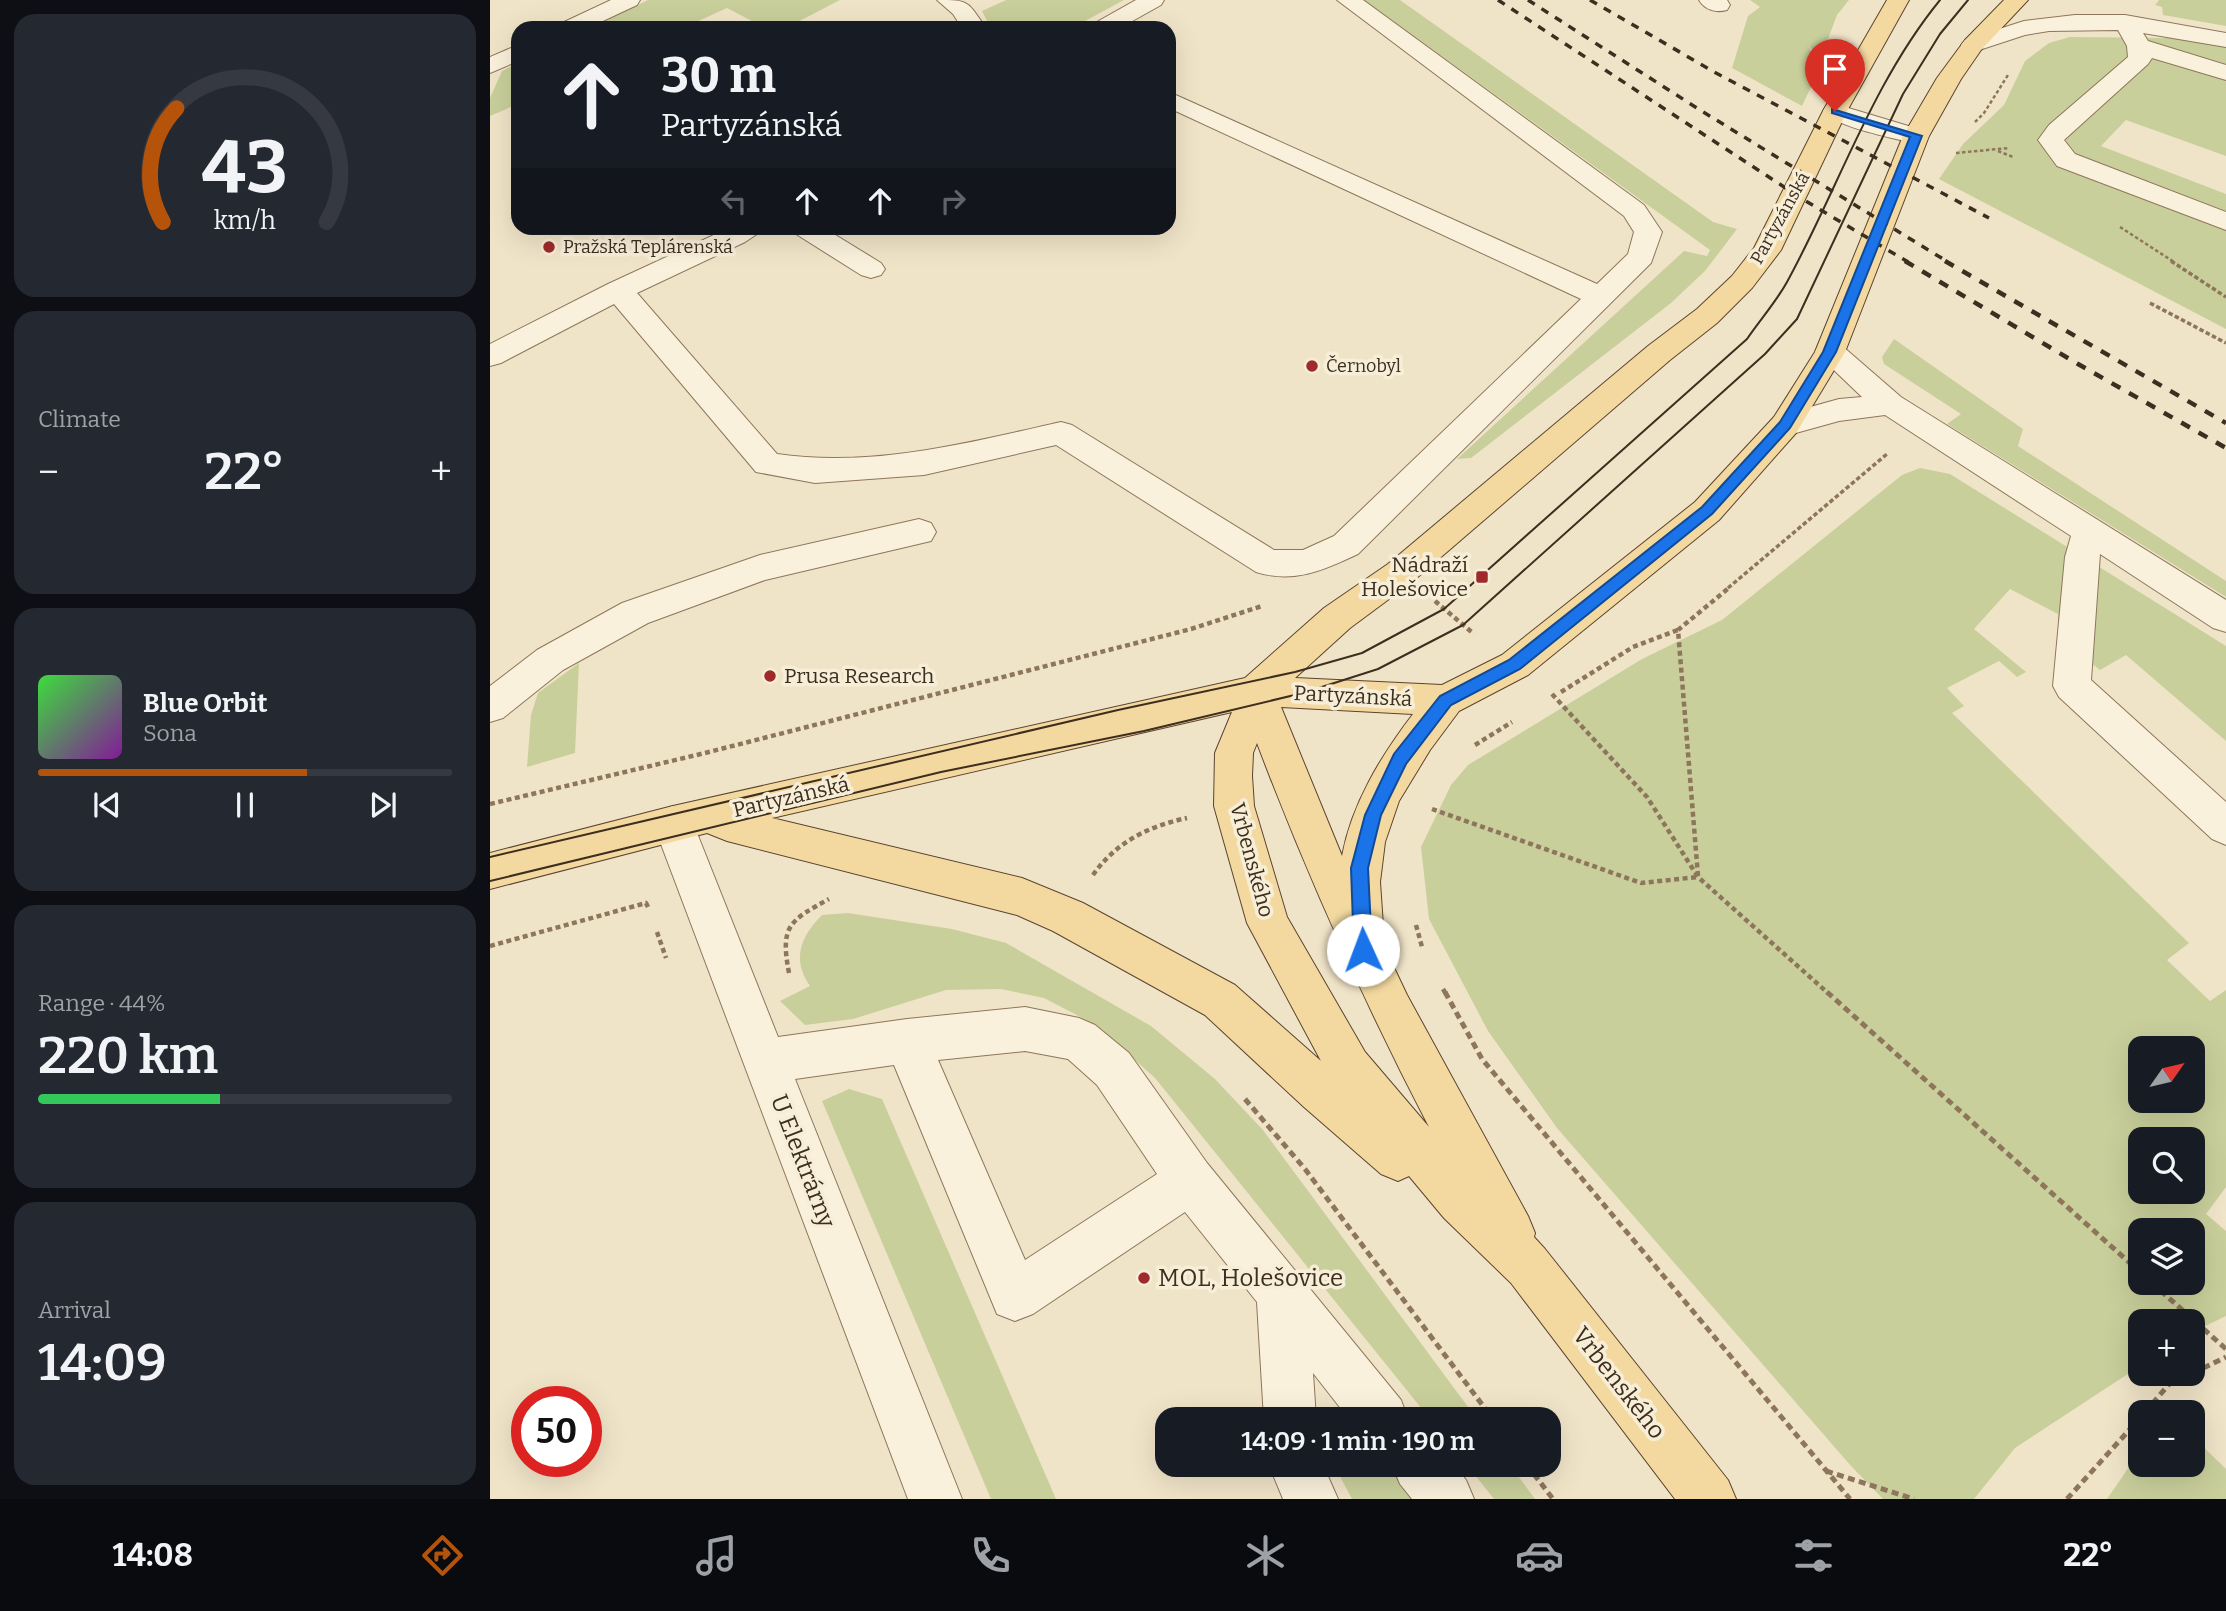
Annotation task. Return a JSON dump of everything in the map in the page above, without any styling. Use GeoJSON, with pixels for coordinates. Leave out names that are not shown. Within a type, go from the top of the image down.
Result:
{"type":"FeatureCollection","features":[{"type":"Feature","properties":{"kind":"main road","name":"Partyzánská"},"geometry":{"type":"LineString","coordinates":[[1256,691],[1337,618],[1400,573],[1659,353],[1707,316],[1742,282],[1767,250],[1835,111],[1898,0]]}},
{"type":"Feature","properties":{"kind":"main road","name":"Partyzánská"},"geometry":{"type":"LineString","coordinates":[[490,871],[692,819],[1256,691],[1446,700],[1515,665],[1707,511],[1785,425],[1830,352],[1916,136],[1973,45],[2017,0]]}},
{"type":"Feature","properties":{"kind":"main road","name":"Vrbenského"},"geometry":{"type":"LineString","coordinates":[[1256,691],[1314,838],[1391,1010],[1528,1266]]}},
{"type":"Feature","properties":{"kind":"main road","name":"Vrbenského"},"geometry":{"type":"LineString","coordinates":[[1256,691],[1254,704],[1234,753],[1234,806],[1268,923],[1349,1068],[1461,1201],[1528,1266],[1709,1499]]}},
{"type":"Feature","properties":{"kind":"main road","name":"Vrbenského"},"geometry":{"type":"LineString","coordinates":[[1363,950],[1360,868],[1373,815],[1400,759],[1446,700]]}},
{"type":"Feature","properties":{"kind":"main road","name":"Vrbenského"},"geometry":{"type":"LineString","coordinates":[[692,819],[727,824],[1022,897],[1068,916],[1220,1000],[1320,1091],[1528,1266]]}},
{"type":"Feature","properties":{"kind":"street"},"geometry":{"type":"LineString","coordinates":[[585,21],[629,0]]}},
{"type":"Feature","properties":{"kind":"street"},"geometry":{"type":"LineString","coordinates":[[1116,21],[1153,0]]}},
{"type":"Feature","properties":{"kind":"street"},"geometry":{"type":"LineString","coordinates":[[618,290],[767,464],[815,471],[924,464],[1061,433],[1268,564],[1307,563],[1346,545],[1641,257],[1648,232],[1634,211],[1348,0]]}},
{"type":"Feature","properties":{"kind":"street"},"geometry":{"type":"LineString","coordinates":[[2075,0],[2125,22],[2139,46],[2140,59],[2058,130],[2051,140],[2066,160],[2226,222]]}},
{"type":"Feature","properties":{"kind":"street"},"geometry":{"type":"LineString","coordinates":[[1973,45],[2023,28],[2068,21],[2125,22],[2226,40]]}},
{"type":"Feature","properties":{"kind":"street"},"geometry":{"type":"LineString","coordinates":[[2139,46],[2226,73]]}},
{"type":"Feature","properties":{"kind":"street"},"geometry":{"type":"LineString","coordinates":[[490,66],[511,56]]}},
{"type":"Feature","properties":{"kind":"street"},"geometry":{"type":"LineString","coordinates":[[1176,102],[1600,296]]}},
{"type":"Feature","properties":{"kind":"street"},"geometry":{"type":"LineString","coordinates":[[1835,111],[1916,136]]}},
{"type":"Feature","properties":{"kind":"street"},"geometry":{"type":"LineString","coordinates":[[490,356],[618,290],[736,235]]}},
{"type":"Feature","properties":{"kind":"street"},"geometry":{"type":"LineString","coordinates":[[817,235],[871,269]]}},
{"type":"Feature","properties":{"kind":"street"},"geometry":{"type":"LineString","coordinates":[[1830,352],[1891,404],[2226,618]]}},
{"type":"Feature","properties":{"kind":"street"},"geometry":{"type":"LineString","coordinates":[[1785,425],[1839,410],[1891,404]]}},
{"type":"Feature","properties":{"kind":"street"},"geometry":{"type":"LineString","coordinates":[[2089,531],[2082,557],[2072,686],[2226,827]]}},
{"type":"Feature","properties":{"kind":"street"},"geometry":{"type":"LineString","coordinates":[[490,707],[550,660],[635,613],[760,568],[919,532]]}},
{"type":"Feature","properties":{"kind":"street","name":"U Elektrárny"},"geometry":{"type":"LineString","coordinates":[[692,819],[764,1061],[935,1499]]}},
{"type":"Feature","properties":{"kind":"street"},"geometry":{"type":"LineString","coordinates":[[764,1061],[907,1041],[1025,1029],[1079,1040],[1113,1069],[1190,1180],[1372,1407]]}},
{"type":"Feature","properties":{"kind":"street"},"geometry":{"type":"LineString","coordinates":[[907,1041],[1015,1296],[1190,1180]]}},
{"type":"Feature","properties":{"kind":"street"},"geometry":{"type":"LineString","coordinates":[[1281,1293],[1289,1407]]}},
{"type":"Feature","properties":{"kind":"street"},"geometry":{"type":"LineString","coordinates":[[1301,1477],[1311,1499]]}},
{"type":"Feature","properties":{"kind":"street"},"geometry":{"type":"LineString","coordinates":[[1429,1477],[1447,1499]]}},
{"type":"Feature","properties":{"kind":"path"},"geometry":{"type":"LineString","coordinates":[[1975,122],[1984,113],[2009,72]]}},
{"type":"Feature","properties":{"kind":"path"},"geometry":{"type":"LineString","coordinates":[[1948,154],[1969,150],[1998,151],[2036,139],[2051,140]]}},
{"type":"Feature","properties":{"kind":"path"},"geometry":{"type":"LineString","coordinates":[[2150,303],[2226,343]]}},
{"type":"Feature","properties":{"kind":"path"},"geometry":{"type":"LineString","coordinates":[[1895,448],[1678,630],[1633,647],[1554,696],[1647,797],[1698,877],[2128,1261]]}},
{"type":"Feature","properties":{"kind":"path"},"geometry":{"type":"LineString","coordinates":[[1427,593],[1480,639]]}},
{"type":"Feature","properties":{"kind":"path"},"geometry":{"type":"LineString","coordinates":[[490,804],[1164,636],[1268,605]]}},
{"type":"Feature","properties":{"kind":"path"},"geometry":{"type":"LineString","coordinates":[[1678,630],[1698,877]]}},
{"type":"Feature","properties":{"kind":"path"},"geometry":{"type":"LineString","coordinates":[[1465,752],[1487,738]]}},
{"type":"Feature","properties":{"kind":"path"},"geometry":{"type":"LineString","coordinates":[[1423,806],[1641,883],[1698,877]]}},
{"type":"Feature","properties":{"kind":"path"},"geometry":{"type":"LineString","coordinates":[[1088,883],[1100,862],[1129,839],[1166,821],[1198,816]]}},
{"type":"Feature","properties":{"kind":"path"},"geometry":{"type":"LineString","coordinates":[[790,974],[784,948],[788,927],[807,911],[830,898],[842,900]]}},
{"type":"Feature","properties":{"kind":"path"},"geometry":{"type":"LineString","coordinates":[[490,946],[646,903],[650,914]]}},
{"type":"Feature","properties":{"kind":"path"},"geometry":{"type":"LineString","coordinates":[[1413,913],[1423,951]]}},
{"type":"Feature","properties":{"kind":"path"},"geometry":{"type":"LineString","coordinates":[[654,925],[666,958]]}},
{"type":"Feature","properties":{"kind":"path"},"geometry":{"type":"LineString","coordinates":[[1443,987],[1482,1059],[1850,1499]]}},
{"type":"Feature","properties":{"kind":"path"},"geometry":{"type":"LineString","coordinates":[[1238,1090],[1305,1169],[1484,1407]]}},
{"type":"Feature","properties":{"kind":"path"},"geometry":{"type":"LineString","coordinates":[[2165,1295],[2226,1349]]}},
{"type":"Feature","properties":{"kind":"path"},"geometry":{"type":"LineString","coordinates":[[2205,1367],[2226,1357]]}},
{"type":"Feature","properties":{"kind":"path"},"geometry":{"type":"LineString","coordinates":[[2155,1400],[2168,1386]]}},
{"type":"Feature","properties":{"kind":"path"},"geometry":{"type":"LineString","coordinates":[[2067,1499],[2128,1431]]}},
{"type":"Feature","properties":{"kind":"path"},"geometry":{"type":"LineString","coordinates":[[1825,1470],[1914,1499]]}},
{"type":"Feature","properties":{"kind":"path"},"geometry":{"type":"LineString","coordinates":[[1536,1477],[1553,1499]]}},
{"type":"Feature","properties":{"kind":"green space"},"geometry":{"type":"Polygon","coordinates":[[[648,0],[840,0],[800,21],[752,21],[727,8],[698,21],[605,21],[648,0]]]}},
{"type":"Feature","properties":{"kind":"green space"},"geometry":{"type":"Polygon","coordinates":[[[1006,0],[1124,0],[1085,21],[987,21],[982,11],[1006,0]]]}},
{"type":"Feature","properties":{"kind":"green space"},"geometry":{"type":"Polygon","coordinates":[[[1364,0],[1400,0],[1713,222],[1737,229],[1705,271],[1671,303],[1471,458],[1457,459],[1684,251],[1707,256],[1710,250],[1364,0]]]}},
{"type":"Feature","properties":{"kind":"green space"},"geometry":{"type":"Polygon","coordinates":[[[1750,0],[1849,0],[1837,15],[1820,60],[1808,45],[1815,63],[1815,76],[1802,106],[1732,68],[1748,16],[1760,7],[1750,0]]]}},
{"type":"Feature","properties":{"kind":"green space"},"geometry":{"type":"Polygon","coordinates":[[[2159,0],[2226,0],[2226,26],[2163,15],[2162,7],[2155,5],[2159,0]]]}},
{"type":"Feature","properties":{"kind":"green space"},"geometry":{"type":"Polygon","coordinates":[[[2070,37],[2175,38],[2226,47],[2226,156],[2126,120],[2101,146],[2226,194],[2226,329],[1939,179],[1963,144],[2004,105],[2025,61],[2049,43],[2070,37]]]}},
{"type":"Feature","properties":{"kind":"green space"},"geometry":{"type":"Polygon","coordinates":[[[511,66],[511,107],[490,116],[490,98],[502,71],[511,66]]]}},
{"type":"Feature","properties":{"kind":"green space"},"geometry":{"type":"Polygon","coordinates":[[[1894,339],[2023,429],[2018,446],[2226,581],[2226,597],[1947,424],[1961,414],[1884,364],[1882,357],[1894,339]]]}},
{"type":"Feature","properties":{"kind":"green space"},"geometry":{"type":"Polygon","coordinates":[[[1920,468],[1950,474],[2226,646],[2226,741],[2126,655],[2100,670],[2058,637],[2058,614],[2010,589],[1974,629],[2026,672],[2017,677],[1999,661],[1947,688],[1964,706],[1952,713],[2189,943],[2167,960],[2210,1001],[2226,990],[2226,1187],[2206,1214],[2226,1231],[2226,1316],[2205,1326],[2205,1309],[2128,1309],[2128,1374],[2015,1448],[1974,1499],[1883,1499],[1851,1466],[1557,1128],[1488,1031],[1429,919],[1421,847],[1451,785],[1468,765],[1642,659],[1722,620],[1902,475],[1920,468]]]}},
{"type":"Feature","properties":{"kind":"green space"},"geometry":{"type":"Polygon","coordinates":[[[579,663],[575,753],[527,767],[531,715],[538,693],[579,663]]]}},
{"type":"Feature","properties":{"kind":"green space"},"geometry":{"type":"Polygon","coordinates":[[[848,913],[952,929],[1006,943],[1151,1026],[1215,1079],[1263,1130],[1468,1407],[1420,1407],[1155,1078],[1096,1025],[1044,998],[1001,989],[946,990],[853,1019],[805,1025],[780,1001],[810,986],[801,966],[801,948],[809,931],[822,915],[848,913]]]}},
{"type":"Feature","properties":{"kind":"green space"},"geometry":{"type":"Polygon","coordinates":[[[849,1089],[882,1099],[1056,1499],[991,1499],[822,1101],[849,1089]]]}},
{"type":"Feature","properties":{"kind":"green space"},"geometry":{"type":"Polygon","coordinates":[[[2205,1449],[2226,1469],[2226,1499],[2107,1499],[2128,1468],[2128,1477],[2205,1477],[2205,1449]]]}},
{"type":"Feature","properties":{"kind":"green space"},"geometry":{"type":"Polygon","coordinates":[[[1340,1477],[1399,1477],[1416,1499],[1352,1499],[1340,1477]]]}},
{"type":"Feature","properties":{"kind":"green space"},"geometry":{"type":"Polygon","coordinates":[[[1477,1477],[1519,1477],[1535,1499],[1494,1499],[1477,1477]]]}},
{"type":"Feature","properties":{"kind":"tram line"},"geometry":{"type":"LineString","coordinates":[[490,857],[1118,710],[1295,672],[1362,653],[1444,609],[1747,339],[1787,282],[1875,101],[1916,32],[1940,0]]}},
{"type":"Feature","properties":{"kind":"tram line"},"geometry":{"type":"LineString","coordinates":[[490,881],[941,772],[1144,731],[1303,693],[1378,669],[1463,625],[1765,354],[1797,319],[1903,94],[1940,34],[1968,0]]}},
{"type":"Feature","properties":{"kind":"railway"},"geometry":{"type":"LineString","coordinates":[[1498,0],[1804,200],[1908,262]]}},
{"type":"Feature","properties":{"kind":"railway"},"geometry":{"type":"LineString","coordinates":[[1528,0],[1700,110],[1948,262]]}},
{"type":"Feature","properties":{"kind":"railway"},"geometry":{"type":"LineString","coordinates":[[1590,0],[1716,73],[1989,218]]}},
{"type":"Feature","properties":{"kind":"railway"},"geometry":{"type":"LineString","coordinates":[[1905,261],[2226,448]]}},
{"type":"Feature","properties":{"kind":"railway"},"geometry":{"type":"LineString","coordinates":[[1945,261],[2226,423]]}},
{"type":"Feature","properties":{"kind":"place","name":"Pražská Teplárenská"},"geometry":{"type":"Point","coordinates":[549,247]}},
{"type":"Feature","properties":{"kind":"place","name":"Černobyl"},"geometry":{"type":"Point","coordinates":[1312,366]}},
{"type":"Feature","properties":{"kind":"place","name":"Nádraží Holešovice"},"geometry":{"type":"Point","coordinates":[1482,577]}},
{"type":"Feature","properties":{"kind":"place","name":"Prusa Research"},"geometry":{"type":"Point","coordinates":[770,676]}},
{"type":"Feature","properties":{"kind":"place","name":"MOL, Holešovice"},"geometry":{"type":"Point","coordinates":[1144,1278]}},
{"type":"Feature","properties":{"kind":"route"},"geometry":{"type":"LineString","coordinates":[[1363,950],[1360,868],[1373,815],[1400,759],[1446,700],[1515,665],[1707,511],[1785,425],[1830,352],[1916,136],[1835,111]]}}]}
